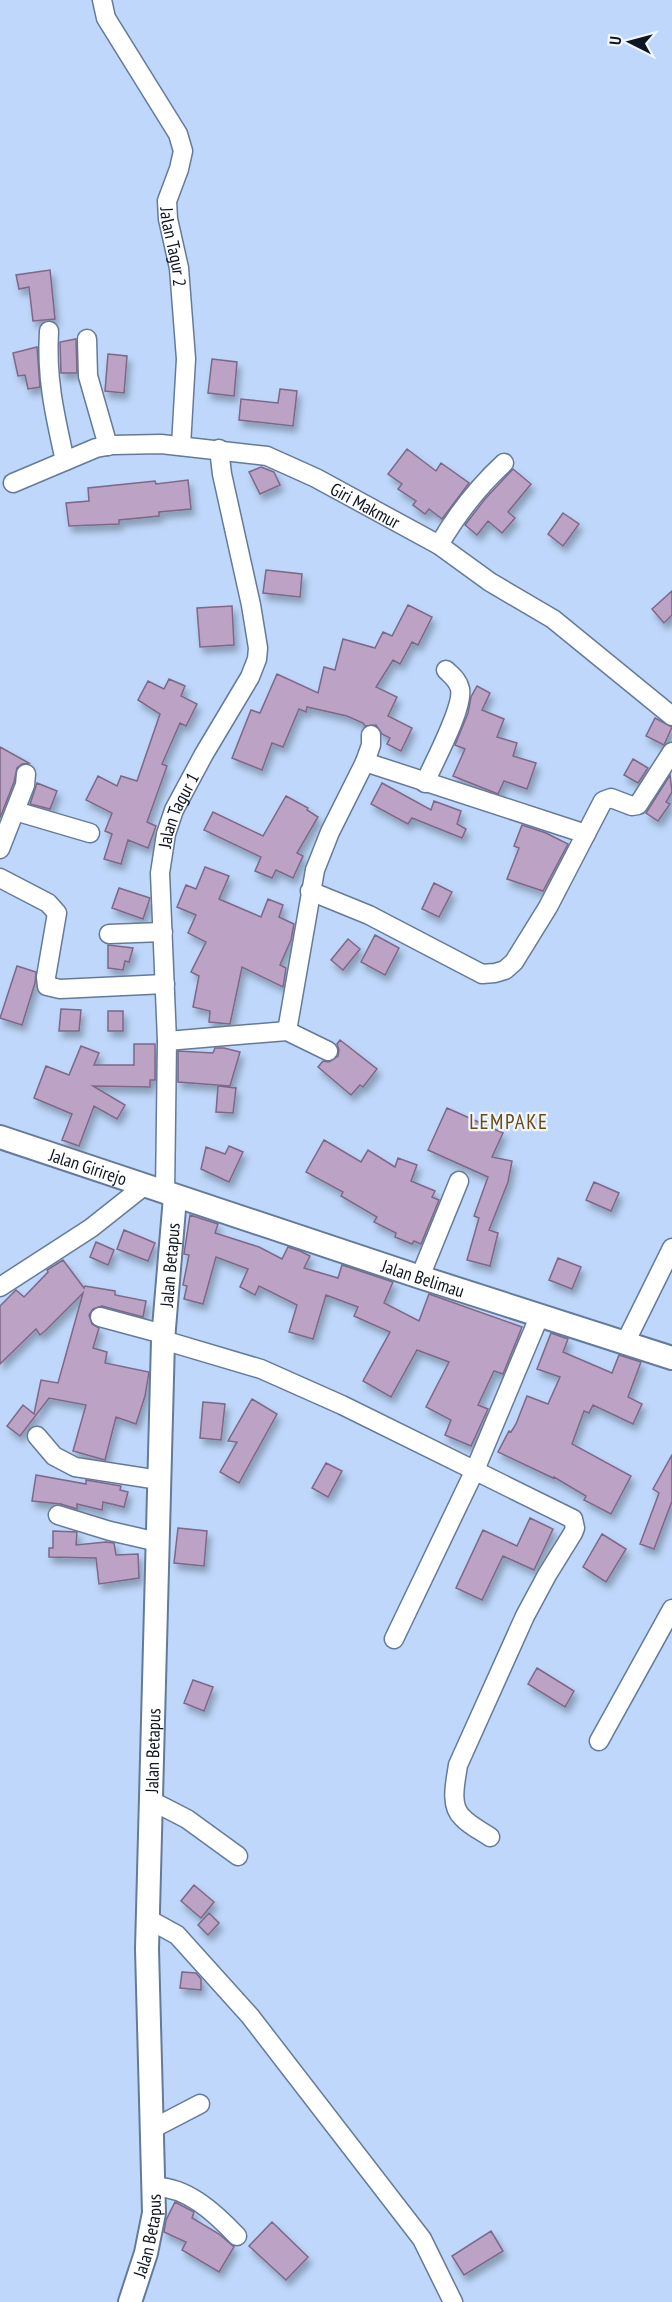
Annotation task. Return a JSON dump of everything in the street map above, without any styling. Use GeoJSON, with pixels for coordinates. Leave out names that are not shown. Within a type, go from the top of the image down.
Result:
{"type":"FeatureCollection","features":[{"type":"Feature","properties":{"kind":"street","name":"Jalan Tagur 2"},"geometry":{"type":"LineString","coordinates":[[102,0],[106,18],[178,135],[183,151],[167,201],[168,219],[179,268],[186,359],[181,446]]}},
{"type":"Feature","properties":{"kind":"street"},"geometry":{"type":"LineString","coordinates":[[49,331],[47,358],[50,394],[65,461]]}},
{"type":"Feature","properties":{"kind":"street"},"geometry":{"type":"LineString","coordinates":[[87,339],[88,376],[108,446]]}},
{"type":"Feature","properties":{"kind":"street","name":"Giri Makmur"},"geometry":{"type":"LineString","coordinates":[[13,483],[96,448],[108,446],[138,443],[219,449],[267,456],[316,478],[439,545],[490,582],[553,619],[672,716]]}},
{"type":"Feature","properties":{"kind":"street","name":"Jalan Tagur 1"},"geometry":{"type":"LineString","coordinates":[[170,1195],[160,873],[166,834],[174,810],[250,677],[257,659],[258,648],[251,605],[222,474],[219,449]]}},
{"type":"Feature","properties":{"kind":"street"},"geometry":{"type":"LineString","coordinates":[[439,545],[454,519],[485,480],[504,463]]}},
{"type":"Feature","properties":{"kind":"street"},"geometry":{"type":"LineString","coordinates":[[424,783],[458,708],[460,686],[446,670]]}},
{"type":"Feature","properties":{"kind":"street"},"geometry":{"type":"LineString","coordinates":[[287,1030],[315,870],[330,832],[365,762],[371,745],[371,735]]}},
{"type":"Feature","properties":{"kind":"street"},"geometry":{"type":"LineString","coordinates":[[310,891],[369,915],[482,974],[505,970],[514,962],[548,907],[600,807],[607,798],[632,806],[638,805],[672,752]]}},
{"type":"Feature","properties":{"kind":"street"},"geometry":{"type":"LineString","coordinates":[[365,762],[586,834]]}},
{"type":"Feature","properties":{"kind":"street"},"geometry":{"type":"LineString","coordinates":[[0,849],[25,785],[26,774]]}},
{"type":"Feature","properties":{"kind":"street"},"geometry":{"type":"LineString","coordinates":[[15,811],[90,833]]}},
{"type":"Feature","properties":{"kind":"street"},"geometry":{"type":"LineString","coordinates":[[0,878],[48,903],[57,913],[46,977],[48,986],[60,989],[165,984]]}},
{"type":"Feature","properties":{"kind":"street"},"geometry":{"type":"LineString","coordinates":[[109,934],[163,932]]}},
{"type":"Feature","properties":{"kind":"street"},"geometry":{"type":"LineString","coordinates":[[167,1041],[287,1030],[328,1051]]}},
{"type":"Feature","properties":{"kind":"street","name":"Jalan Girirejo"},"geometry":{"type":"LineString","coordinates":[[0,1137],[170,1195]]}},
{"type":"Feature","properties":{"kind":"street"},"geometry":{"type":"LineString","coordinates":[[420,1277],[459,1181]]}},
{"type":"Feature","properties":{"kind":"street"},"geometry":{"type":"LineString","coordinates":[[0,1287],[91,1228],[144,1186]]}},
{"type":"Feature","properties":{"kind":"street","name":"Jalan Belimau"},"geometry":{"type":"LineString","coordinates":[[170,1195],[539,1317],[672,1358]]}},
{"type":"Feature","properties":{"kind":"street","name":"Jalan Betapus"},"geometry":{"type":"LineString","coordinates":[[130,2302],[148,2243],[154,2213],[150,2130],[148,1919],[163,1337],[170,1195]]}},
{"type":"Feature","properties":{"kind":"street"},"geometry":{"type":"LineString","coordinates":[[625,1343],[672,1248]]}},
{"type":"Feature","properties":{"kind":"street"},"geometry":{"type":"LineString","coordinates":[[100,1317],[261,1369],[342,1405],[567,1514],[573,1519],[575,1523],[573,1533],[525,1616],[458,1765],[455,1784],[457,1808],[461,1817],[490,1836]]}},
{"type":"Feature","properties":{"kind":"street"},"geometry":{"type":"LineString","coordinates":[[394,1639],[475,1470],[539,1317]]}},
{"type":"Feature","properties":{"kind":"street"},"geometry":{"type":"LineString","coordinates":[[37,1436],[54,1456],[75,1467],[159,1480]]}},
{"type":"Feature","properties":{"kind":"street"},"geometry":{"type":"LineString","coordinates":[[58,1515],[110,1531],[158,1542]]}},
{"type":"Feature","properties":{"kind":"street"},"geometry":{"type":"LineString","coordinates":[[599,1741],[672,1609]]}},
{"type":"Feature","properties":{"kind":"street"},"geometry":{"type":"LineString","coordinates":[[152,1801],[187,1819],[238,1856]]}},
{"type":"Feature","properties":{"kind":"street"},"geometry":{"type":"LineString","coordinates":[[148,1919],[177,1935],[250,2016],[422,2239],[453,2302]]}},
{"type":"Feature","properties":{"kind":"street"},"geometry":{"type":"LineString","coordinates":[[150,2130],[200,2104]]}},
{"type":"Feature","properties":{"kind":"street"},"geometry":{"type":"LineString","coordinates":[[154,2187],[168,2187],[190,2196],[237,2236]]}},
{"type":"Feature","properties":{"kind":"building"},"geometry":{"type":"Polygon","coordinates":[[[50,270],[55,319],[33,321],[29,287],[19,289],[16,275],[50,270]]]}},
{"type":"Feature","properties":{"kind":"building"},"geometry":{"type":"Polygon","coordinates":[[[76,339],[77,373],[61,373],[60,342],[76,339]]]}},
{"type":"Feature","properties":{"kind":"building"},"geometry":{"type":"Polygon","coordinates":[[[37,347],[40,387],[28,389],[25,375],[18,376],[13,353],[37,347]]]}},
{"type":"Feature","properties":{"kind":"building"},"geometry":{"type":"Polygon","coordinates":[[[108,354],[127,356],[124,393],[105,391],[108,354]]]}},
{"type":"Feature","properties":{"kind":"building"},"geometry":{"type":"Polygon","coordinates":[[[212,359],[237,362],[234,396],[208,393],[212,359]]]}},
{"type":"Feature","properties":{"kind":"building"},"geometry":{"type":"Polygon","coordinates":[[[280,389],[297,391],[293,426],[239,420],[241,399],[278,403],[280,389]]]}},
{"type":"Feature","properties":{"kind":"building"},"geometry":{"type":"Polygon","coordinates":[[[407,449],[436,471],[441,463],[469,483],[442,519],[429,509],[425,514],[413,505],[416,501],[398,489],[402,484],[388,474],[407,449]]]}},
{"type":"Feature","properties":{"kind":"building"},"geometry":{"type":"Polygon","coordinates":[[[261,467],[274,472],[280,485],[260,494],[249,472],[261,467]]]}},
{"type":"Feature","properties":{"kind":"building"},"geometry":{"type":"Polygon","coordinates":[[[513,469],[531,484],[508,512],[515,518],[502,533],[488,521],[477,535],[465,525],[513,469]]]}},
{"type":"Feature","properties":{"kind":"building"},"geometry":{"type":"Polygon","coordinates":[[[188,480],[191,509],[159,512],[159,516],[119,520],[119,524],[69,526],[66,503],[89,501],[88,488],[188,480]]]}},
{"type":"Feature","properties":{"kind":"building"},"geometry":{"type":"Polygon","coordinates":[[[563,513],[579,524],[563,546],[548,534],[563,513]]]}},
{"type":"Feature","properties":{"kind":"building"},"geometry":{"type":"Polygon","coordinates":[[[266,570],[302,574],[300,597],[263,593],[266,570]]]}},
{"type":"Feature","properties":{"kind":"building"},"geometry":{"type":"Polygon","coordinates":[[[672,591],[672,615],[664,623],[652,609],[672,591]]]}},
{"type":"Feature","properties":{"kind":"building"},"geometry":{"type":"Polygon","coordinates":[[[408,605],[432,617],[418,645],[412,642],[400,664],[393,660],[376,687],[397,697],[388,716],[412,728],[401,751],[387,744],[390,738],[382,734],[376,725],[365,726],[347,716],[307,707],[306,712],[299,709],[283,747],[272,743],[262,770],[232,758],[251,710],[260,713],[277,674],[318,693],[324,667],[335,670],[343,639],[375,648],[383,632],[392,636],[408,605]]]}},
{"type":"Feature","properties":{"kind":"building"},"geometry":{"type":"Polygon","coordinates":[[[232,606],[234,645],[200,647],[197,608],[232,606]]]}},
{"type":"Feature","properties":{"kind":"building"},"geometry":{"type":"Polygon","coordinates":[[[169,679],[185,686],[181,696],[197,704],[186,726],[180,723],[162,764],[167,766],[147,822],[156,826],[148,848],[128,840],[121,864],[104,859],[112,834],[105,831],[112,813],[86,800],[98,776],[117,786],[121,776],[137,781],[160,714],[138,700],[148,681],[164,689],[169,679]]]}},
{"type":"Feature","properties":{"kind":"building"},"geometry":{"type":"Polygon","coordinates":[[[477,686],[490,693],[482,710],[504,719],[497,737],[517,743],[513,756],[536,763],[527,789],[504,781],[498,794],[453,776],[465,749],[455,745],[477,686]]]}},
{"type":"Feature","properties":{"kind":"building"},"geometry":{"type":"Polygon","coordinates":[[[655,718],[672,727],[664,745],[646,736],[655,718]]]}},
{"type":"Feature","properties":{"kind":"building"},"geometry":{"type":"Polygon","coordinates":[[[0,747],[29,763],[17,768],[0,818],[0,747]]]}},
{"type":"Feature","properties":{"kind":"building"},"geometry":{"type":"Polygon","coordinates":[[[633,759],[648,768],[638,783],[624,775],[633,759]]]}},
{"type":"Feature","properties":{"kind":"building"},"geometry":{"type":"Polygon","coordinates":[[[670,775],[672,792],[666,802],[670,804],[658,821],[646,813],[670,775]]]}},
{"type":"Feature","properties":{"kind":"building"},"geometry":{"type":"Polygon","coordinates":[[[37,783],[57,791],[50,809],[30,804],[37,783]]]}},
{"type":"Feature","properties":{"kind":"building"},"geometry":{"type":"Polygon","coordinates":[[[382,783],[431,810],[434,801],[461,811],[457,824],[466,829],[462,838],[412,818],[408,824],[371,804],[382,783]]]}},
{"type":"Feature","properties":{"kind":"building"},"geometry":{"type":"Polygon","coordinates":[[[286,796],[308,808],[307,810],[318,817],[297,853],[303,856],[293,878],[276,870],[272,878],[255,871],[261,857],[204,830],[213,812],[263,836],[286,796]]]}},
{"type":"Feature","properties":{"kind":"building"},"geometry":{"type":"Polygon","coordinates":[[[522,825],[568,844],[543,891],[507,879],[519,848],[514,846],[522,825]]]}},
{"type":"Feature","properties":{"kind":"building"},"geometry":{"type":"Polygon","coordinates":[[[205,867],[229,876],[219,899],[261,917],[268,899],[283,905],[279,917],[294,924],[291,940],[280,965],[286,968],[283,987],[242,967],[230,1024],[209,1022],[210,1011],[193,1007],[199,976],[191,972],[206,942],[188,933],[196,915],[177,907],[186,885],[196,889],[205,867]]]}},
{"type":"Feature","properties":{"kind":"building"},"geometry":{"type":"Polygon","coordinates":[[[434,883],[452,892],[439,917],[422,909],[434,883]]]}},
{"type":"Feature","properties":{"kind":"building"},"geometry":{"type":"Polygon","coordinates":[[[119,888],[150,898],[143,919],[112,908],[119,888]]]}},
{"type":"Feature","properties":{"kind":"building"},"geometry":{"type":"Polygon","coordinates":[[[375,935],[399,948],[385,975],[361,962],[375,935]]]}},
{"type":"Feature","properties":{"kind":"building"},"geometry":{"type":"Polygon","coordinates":[[[348,939],[360,949],[343,970],[331,960],[348,939]]]}},
{"type":"Feature","properties":{"kind":"building"},"geometry":{"type":"Polygon","coordinates":[[[108,945],[133,948],[129,962],[125,961],[123,970],[108,968],[108,945]]]}},
{"type":"Feature","properties":{"kind":"building"},"geometry":{"type":"Polygon","coordinates":[[[17,966],[36,972],[35,983],[22,1025],[0,1018],[17,966]]]}},
{"type":"Feature","properties":{"kind":"building"},"geometry":{"type":"Polygon","coordinates":[[[61,1009],[81,1010],[79,1031],[59,1031],[61,1009]]]}},
{"type":"Feature","properties":{"kind":"building"},"geometry":{"type":"Polygon","coordinates":[[[108,1011],[123,1011],[123,1031],[108,1031],[108,1011]]]}},
{"type":"Feature","properties":{"kind":"building"},"geometry":{"type":"Polygon","coordinates":[[[340,1040],[377,1069],[363,1087],[360,1085],[351,1095],[318,1067],[323,1061],[329,1062],[338,1056],[337,1044],[340,1040]]]}},
{"type":"Feature","properties":{"kind":"building"},"geometry":{"type":"Polygon","coordinates":[[[134,1044],[155,1044],[155,1080],[150,1080],[150,1087],[93,1086],[125,1105],[117,1119],[94,1106],[79,1146],[62,1140],[72,1114],[34,1098],[46,1066],[69,1075],[81,1046],[99,1053],[94,1065],[134,1065],[134,1044]]]}},
{"type":"Feature","properties":{"kind":"building"},"geometry":{"type":"Polygon","coordinates":[[[215,1048],[240,1052],[230,1086],[178,1082],[178,1051],[213,1053],[215,1048]]]}},
{"type":"Feature","properties":{"kind":"building"},"geometry":{"type":"Polygon","coordinates":[[[218,1086],[236,1088],[233,1113],[216,1112],[218,1086]]]}},
{"type":"Feature","properties":{"kind":"building"},"geometry":{"type":"Polygon","coordinates":[[[447,1108],[503,1133],[492,1157],[512,1161],[508,1182],[489,1230],[498,1233],[490,1266],[467,1260],[479,1218],[474,1216],[488,1177],[428,1150],[447,1108]]]}},
{"type":"Feature","properties":{"kind":"building"},"geometry":{"type":"Polygon","coordinates":[[[324,1140],[361,1162],[368,1150],[395,1167],[398,1158],[417,1165],[411,1181],[435,1191],[432,1197],[439,1200],[421,1244],[414,1241],[412,1244],[395,1237],[396,1233],[374,1222],[377,1217],[341,1196],[343,1192],[306,1172],[324,1140]]]}},
{"type":"Feature","properties":{"kind":"building"},"geometry":{"type":"Polygon","coordinates":[[[229,1146],[243,1152],[229,1182],[201,1169],[206,1147],[225,1154],[229,1146]]]}},
{"type":"Feature","properties":{"kind":"building"},"geometry":{"type":"Polygon","coordinates":[[[594,1182],[619,1193],[611,1211],[586,1200],[594,1182]]]}},
{"type":"Feature","properties":{"kind":"building"},"geometry":{"type":"Polygon","coordinates":[[[190,1215],[218,1224],[215,1233],[259,1247],[282,1259],[288,1247],[300,1251],[310,1256],[304,1268],[338,1278],[342,1265],[393,1282],[384,1303],[419,1321],[429,1294],[522,1327],[503,1374],[494,1371],[478,1405],[488,1409],[471,1446],[445,1435],[451,1420],[426,1407],[449,1362],[417,1350],[391,1397],[363,1381],[390,1332],[354,1316],[358,1307],[326,1295],[313,1339],[289,1332],[297,1305],[259,1286],[255,1295],[240,1287],[248,1269],[216,1257],[203,1304],[184,1299],[187,1286],[183,1285],[189,1255],[184,1254],[190,1215]]]}},
{"type":"Feature","properties":{"kind":"building"},"geometry":{"type":"Polygon","coordinates":[[[124,1230],[155,1243],[148,1261],[117,1249],[124,1230]]]}},
{"type":"Feature","properties":{"kind":"building"},"geometry":{"type":"Polygon","coordinates":[[[96,1242],[114,1250],[108,1265],[90,1257],[96,1242]]]}},
{"type":"Feature","properties":{"kind":"building"},"geometry":{"type":"Polygon","coordinates":[[[558,1258],[581,1267],[572,1289],[549,1280],[558,1258]]]}},
{"type":"Feature","properties":{"kind":"building"},"geometry":{"type":"Polygon","coordinates":[[[63,1260],[84,1288],[85,1286],[115,1291],[115,1295],[146,1301],[143,1317],[102,1306],[93,1309],[89,1315],[92,1324],[99,1328],[93,1348],[107,1352],[105,1363],[149,1372],[145,1396],[136,1424],[116,1417],[105,1460],[73,1451],[86,1405],[49,1398],[20,1436],[7,1426],[23,1405],[34,1414],[41,1380],[58,1383],[83,1293],[45,1331],[40,1335],[36,1329],[0,1364],[0,1306],[16,1290],[24,1297],[48,1272],[47,1270],[63,1260]]]}},
{"type":"Feature","properties":{"kind":"building"},"geometry":{"type":"Polygon","coordinates":[[[551,1333],[568,1339],[563,1352],[612,1373],[619,1355],[641,1362],[628,1397],[642,1404],[633,1424],[593,1405],[589,1413],[584,1411],[572,1444],[631,1476],[611,1514],[584,1500],[586,1496],[554,1477],[498,1452],[509,1431],[511,1432],[516,1424],[527,1396],[548,1404],[560,1377],[537,1369],[551,1333]]]}},
{"type":"Feature","properties":{"kind":"building"},"geometry":{"type":"Polygon","coordinates":[[[252,1399],[277,1414],[239,1483],[220,1472],[237,1442],[228,1441],[252,1399]]]}},
{"type":"Feature","properties":{"kind":"building"},"geometry":{"type":"Polygon","coordinates":[[[203,1402],[225,1404],[221,1440],[200,1438],[203,1402]]]}},
{"type":"Feature","properties":{"kind":"building"},"geometry":{"type":"Polygon","coordinates":[[[672,1455],[672,1501],[654,1549],[640,1544],[659,1493],[653,1489],[672,1455]]]}},
{"type":"Feature","properties":{"kind":"building"},"geometry":{"type":"Polygon","coordinates":[[[326,1463],[342,1471],[328,1497],[312,1488],[326,1463]]]}},
{"type":"Feature","properties":{"kind":"building"},"geometry":{"type":"Polygon","coordinates":[[[36,1475],[86,1484],[86,1480],[121,1486],[120,1490],[128,1492],[124,1507],[103,1502],[102,1510],[77,1504],[77,1509],[61,1504],[32,1501],[36,1475]]]}},
{"type":"Feature","properties":{"kind":"building"},"geometry":{"type":"Polygon","coordinates":[[[530,1518],[553,1529],[534,1570],[503,1556],[482,1600],[456,1588],[483,1530],[517,1546],[530,1518]]]}},
{"type":"Feature","properties":{"kind":"building"},"geometry":{"type":"Polygon","coordinates":[[[178,1528],[207,1531],[204,1566],[174,1563],[178,1528]]]}},
{"type":"Feature","properties":{"kind":"building"},"geometry":{"type":"Polygon","coordinates":[[[53,1531],[77,1532],[76,1545],[114,1543],[116,1555],[138,1554],[139,1578],[99,1584],[96,1558],[49,1557],[49,1548],[53,1548],[53,1531]]]}},
{"type":"Feature","properties":{"kind":"building"},"geometry":{"type":"Polygon","coordinates":[[[602,1534],[626,1549],[606,1582],[583,1567],[602,1534]]]}},
{"type":"Feature","properties":{"kind":"building"},"geometry":{"type":"Polygon","coordinates":[[[537,1668],[574,1691],[565,1707],[528,1684],[537,1668]]]}},
{"type":"Feature","properties":{"kind":"building"},"geometry":{"type":"Polygon","coordinates":[[[193,1680],[213,1687],[204,1711],[184,1703],[193,1680]]]}},
{"type":"Feature","properties":{"kind":"building"},"geometry":{"type":"Polygon","coordinates":[[[194,1885],[214,1902],[201,1918],[181,1901],[194,1885]]]}},
{"type":"Feature","properties":{"kind":"building"},"geometry":{"type":"Polygon","coordinates":[[[209,1913],[219,1923],[208,1935],[198,1925],[209,1913]]]}},
{"type":"Feature","properties":{"kind":"building"},"geometry":{"type":"Polygon","coordinates":[[[182,1972],[196,1973],[201,1979],[201,1990],[180,1988],[182,1972]]]}},
{"type":"Feature","properties":{"kind":"building"},"geometry":{"type":"Polygon","coordinates":[[[175,2202],[194,2212],[192,2218],[219,2234],[234,2247],[219,2272],[182,2250],[186,2242],[164,2232],[166,2220],[175,2202]]]}},
{"type":"Feature","properties":{"kind":"building"},"geometry":{"type":"Polygon","coordinates":[[[272,2222],[308,2257],[286,2280],[249,2246],[272,2222]]]}},
{"type":"Feature","properties":{"kind":"building"},"geometry":{"type":"Polygon","coordinates":[[[491,2231],[503,2251],[464,2275],[452,2256],[491,2231]]]}},
{"type":"Feature","properties":{"kind":"district","name":"LEMPAKE"},"geometry":{"type":"Point","coordinates":[509,1121]}}]}
